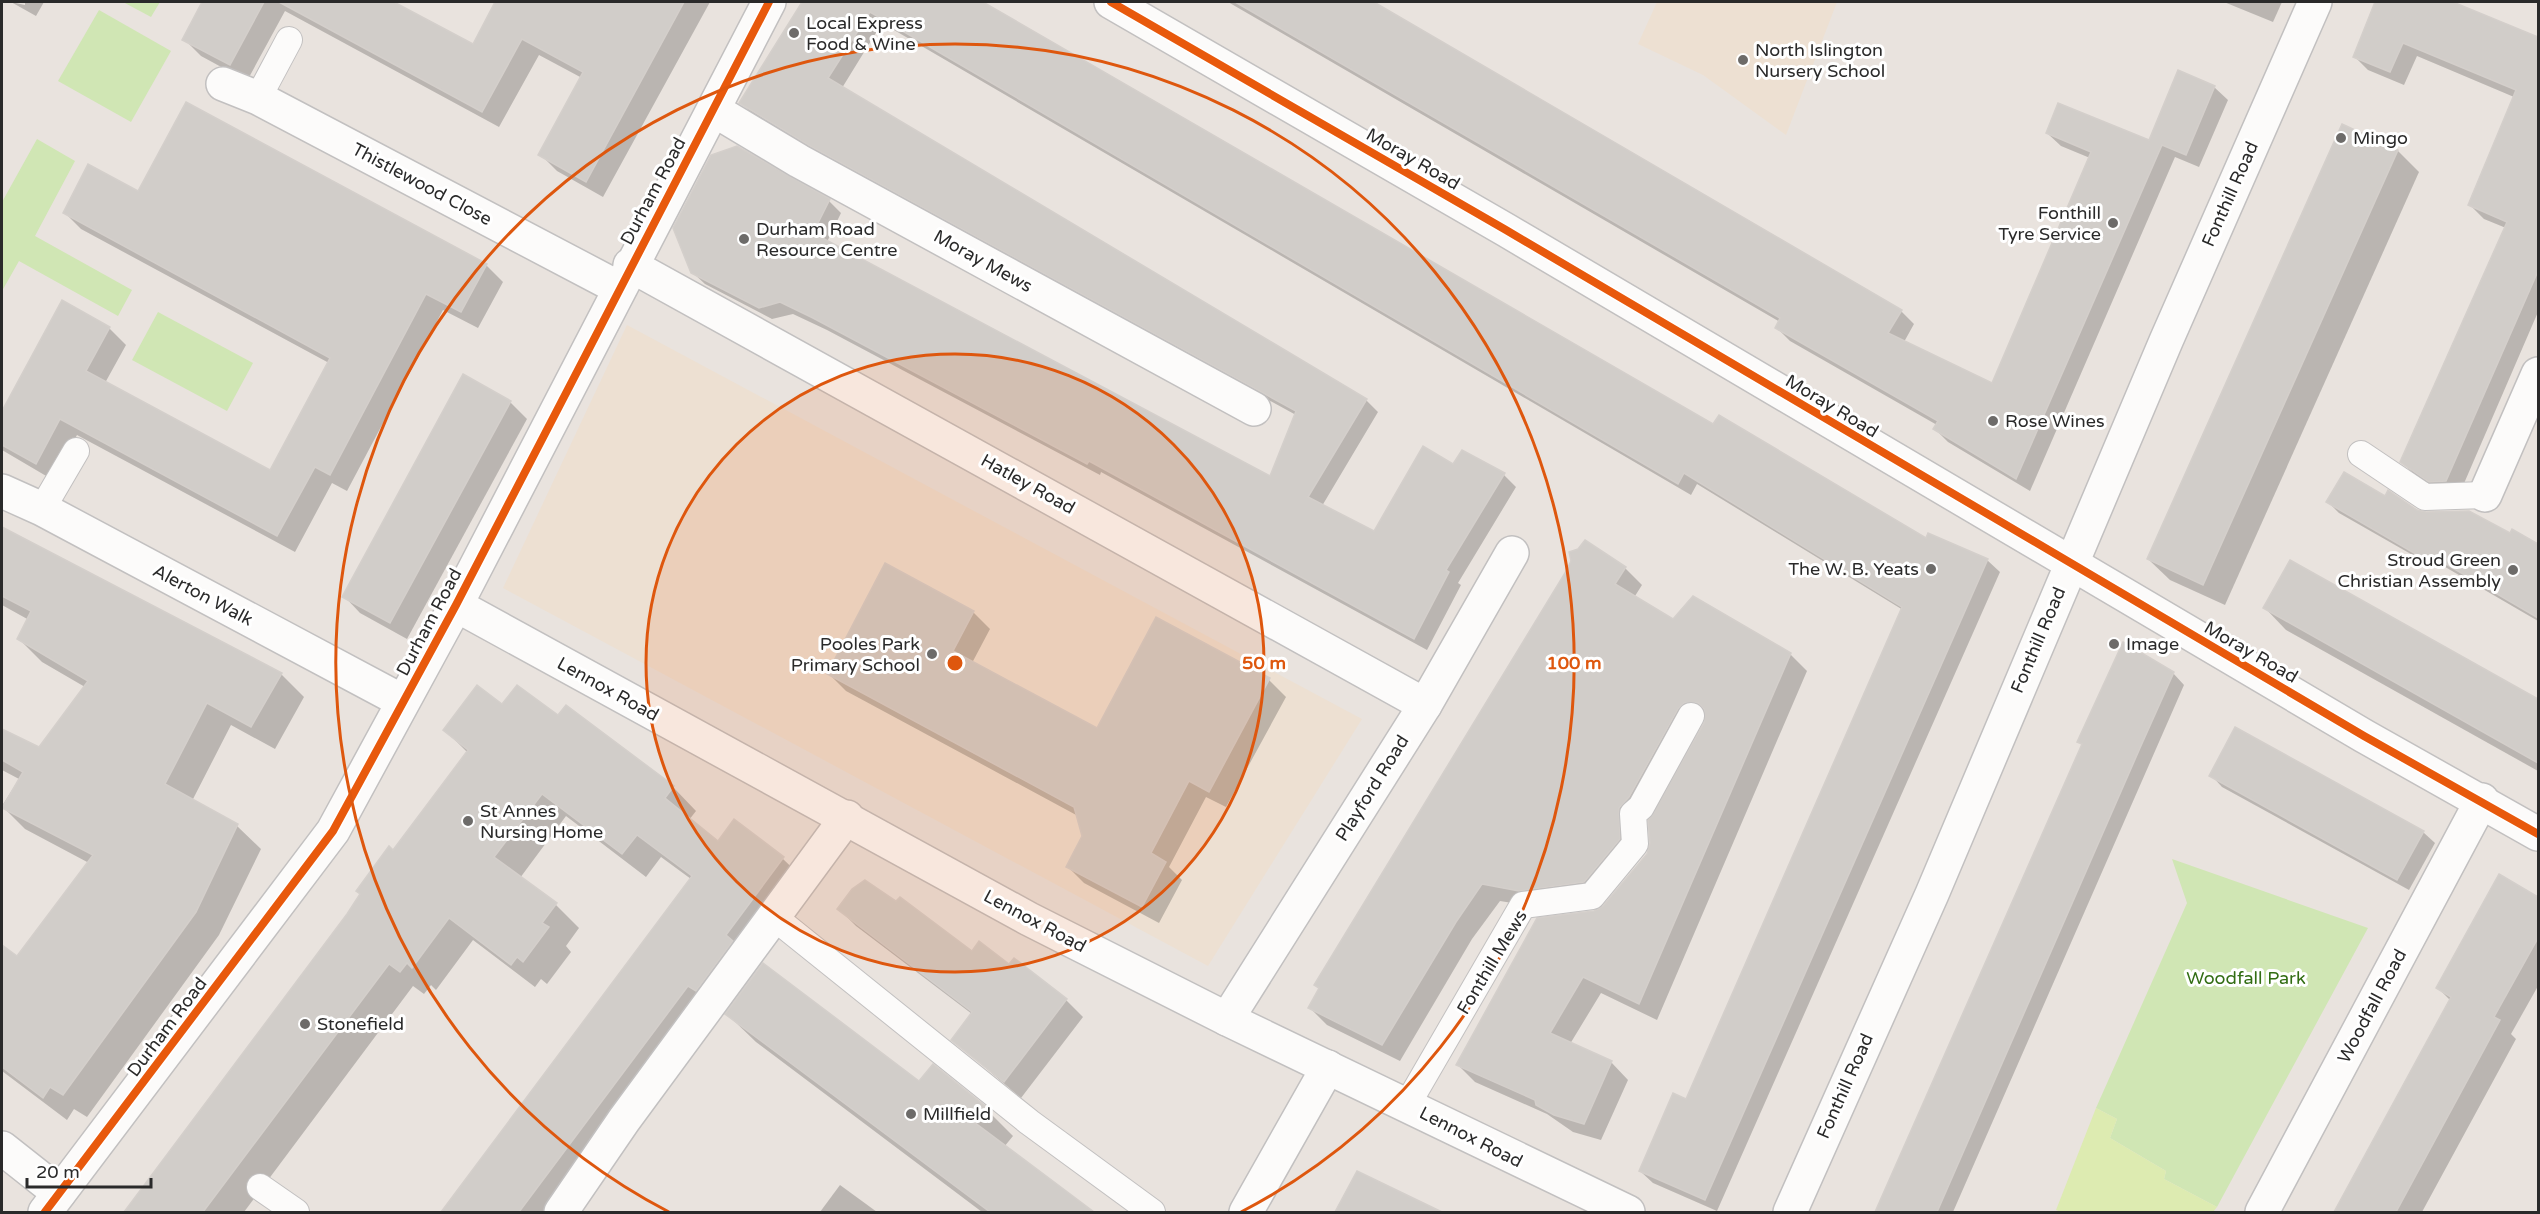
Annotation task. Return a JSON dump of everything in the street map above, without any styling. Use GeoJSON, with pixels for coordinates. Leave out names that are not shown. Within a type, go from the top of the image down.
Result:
{"type":"FeatureCollection","features":[{"type":"Feature","properties":{"kind":"street","name":"Durham Road"},"geometry":{"type":"LineString","coordinates":[[52,1203],[333,831],[456,605],[769,2]]}},
{"type":"Feature","properties":{"kind":"street","name":"Moray Road"},"geometry":{"type":"LineString","coordinates":[[1111,2],[1506,230],[2364,736],[2538,834]]}},
{"type":"Feature","properties":{"kind":"street","name":"Fonthill Road"},"geometry":{"type":"LineString","coordinates":[[1790,1212],[1932,894],[2071,564],[2315,2]]}},
{"type":"Feature","properties":{"kind":"street","name":"Thistlewood Close"},"geometry":{"type":"LineString","coordinates":[[223,84],[258,98],[625,277]]}},
{"type":"Feature","properties":{"kind":"street","name":"Moray Mews"},"geometry":{"type":"LineString","coordinates":[[714,110],[799,161],[1254,409]]}},
{"type":"Feature","properties":{"kind":"street","name":"Hatley Road"},"geometry":{"type":"LineString","coordinates":[[625,277],[1425,705]]}},
{"type":"Feature","properties":{"kind":"street"},"geometry":{"type":"LineString","coordinates":[[2486,495],[2538,374]]}},
{"type":"Feature","properties":{"kind":"street","name":"Alerton Walk"},"geometry":{"type":"LineString","coordinates":[[2,491],[42,509],[402,701]]}},
{"type":"Feature","properties":{"kind":"street","name":"Playford Road"},"geometry":{"type":"LineString","coordinates":[[1227,1019],[1425,705],[1512,553]]}},
{"type":"Feature","properties":{"kind":"street","name":"Lennox Road"},"geometry":{"type":"LineString","coordinates":[[456,605],[847,817],[1029,919],[1227,1019],[1628,1212]]}},
{"type":"Feature","properties":{"kind":"street","name":"Woodfall Road"},"geometry":{"type":"LineString","coordinates":[[2262,1212],[2482,801]]}},
{"type":"Feature","properties":{"kind":"street"},"geometry":{"type":"LineString","coordinates":[[561,1212],[624,1120],[775,918],[847,817]]}},
{"type":"Feature","properties":{"kind":"street"},"geometry":{"type":"LineString","coordinates":[[1246,1212],[1328,1066]]}},
{"type":"Feature","properties":{"kind":"street"},"geometry":{"type":"LineString","coordinates":[[2,1148],[52,1203]]}},
{"type":"Feature","properties":{"kind":"lane"},"geometry":{"type":"LineString","coordinates":[[258,98],[289,40]]}},
{"type":"Feature","properties":{"kind":"lane"},"geometry":{"type":"LineString","coordinates":[[42,509],[76,451]]}},
{"type":"Feature","properties":{"kind":"lane"},"geometry":{"type":"LineString","coordinates":[[2361,454],[2425,497],[2486,495]]}},
{"type":"Feature","properties":{"kind":"lane","name":"Fonthill Mews"},"geometry":{"type":"LineString","coordinates":[[1407,1105],[1523,905],[1592,896],[1635,844],[1633,814],[1641,807],[1691,716]]}},
{"type":"Feature","properties":{"kind":"lane"},"geometry":{"type":"LineString","coordinates":[[775,918],[1029,1122],[1152,1212]]}},
{"type":"Feature","properties":{"kind":"lane"},"geometry":{"type":"LineString","coordinates":[[260,1187],[296,1212]]}},
{"type":"Feature","properties":{"kind":"shaded area","name":"North Islington Nursery School"},"geometry":{"type":"Polygon","coordinates":[[[1657,2],[1837,2],[1786,135],[1703,75],[1638,44],[1657,2]]]}},
{"type":"Feature","properties":{"kind":"shaded area","name":"Pooles Park Primary School"},"geometry":{"type":"Polygon","coordinates":[[[627,325],[1362,719],[1208,966],[503,588],[627,325]]]}},
{"type":"Feature","properties":{"kind":"green space"},"geometry":{"type":"Polygon","coordinates":[[[123,2],[160,2],[151,17],[123,2]]]}},
{"type":"Feature","properties":{"kind":"green space"},"geometry":{"type":"Polygon","coordinates":[[[99,10],[171,51],[131,122],[58,81],[99,10]]]}},
{"type":"Feature","properties":{"kind":"green space"},"geometry":{"type":"Polygon","coordinates":[[[37,139],[75,161],[35,236],[132,290],[118,316],[19,261],[2,291],[2,202],[37,139]]]}},
{"type":"Feature","properties":{"kind":"green space"},"geometry":{"type":"Polygon","coordinates":[[[158,312],[253,363],[227,411],[132,360],[158,312]]]}},
{"type":"Feature","properties":{"kind":"green space","name":"Woodfall Park"},"geometry":{"type":"Polygon","coordinates":[[[2172,859],[2368,928],[2217,1207],[2164,1179],[2166,1171],[2110,1138],[2117,1119],[2096,1108],[2187,903],[2172,859]]]}},
{"type":"Feature","properties":{"kind":"green space"},"geometry":{"type":"Polygon","coordinates":[[[2096,1108],[2117,1119],[2110,1138],[2166,1171],[2164,1179],[2217,1207],[2213,1212],[2061,1212],[2056,1210],[2096,1108]]]}},
{"type":"Feature","properties":{"kind":"building"},"geometry":{"type":"Polygon","coordinates":[[[202,2],[264,2],[230,65],[182,40],[202,2]]]}},
{"type":"Feature","properties":{"kind":"building"},"geometry":{"type":"Polygon","coordinates":[[[279,2],[394,2],[473,44],[495,2],[684,2],[586,182],[538,155],[583,72],[522,39],[482,112],[279,2]]]}},
{"type":"Feature","properties":{"kind":"building"},"geometry":{"type":"Polygon","coordinates":[[[802,2],[983,2],[1713,424],[1719,415],[1926,538],[1928,533],[1988,559],[1705,1200],[1639,1171],[1673,1093],[1686,1099],[1902,607],[1684,473],[1678,484],[870,12],[828,78],[1367,399],[1308,497],[1374,531],[1423,446],[1453,464],[1462,450],[1505,473],[1446,570],[1449,572],[1414,639],[1089,461],[1087,464],[813,318],[780,302],[759,308],[691,273],[673,228],[711,155],[737,146],[830,199],[813,233],[1270,476],[1296,411],[808,145],[739,103],[802,2]]]}},
{"type":"Feature","properties":{"kind":"building"},"geometry":{"type":"Polygon","coordinates":[[[1235,2],[1374,2],[1902,310],[1888,333],[1992,383],[2091,152],[2046,133],[2058,103],[2149,140],[2178,70],[2215,86],[2186,155],[2162,145],[2016,479],[1933,429],[1938,421],[1775,328],[1780,318],[1235,2]]]}},
{"type":"Feature","properties":{"kind":"building"},"geometry":{"type":"Polygon","coordinates":[[[2375,2],[2453,2],[2538,37],[2538,271],[2446,481],[2429,482],[2400,462],[2507,222],[2468,205],[2516,90],[2403,43],[2390,72],[2353,57],[2375,2]]]}},
{"type":"Feature","properties":{"kind":"building"},"geometry":{"type":"Polygon","coordinates":[[[186,102],[487,264],[461,312],[426,294],[330,475],[315,467],[277,536],[60,419],[36,464],[2,445],[2,411],[62,300],[110,327],[86,371],[270,470],[330,358],[63,213],[88,164],[138,191],[186,102]]]}},
{"type":"Feature","properties":{"kind":"building"},"geometry":{"type":"Polygon","coordinates":[[[2342,124],[2398,150],[2203,585],[2147,559],[2342,124]]]}},
{"type":"Feature","properties":{"kind":"building"},"geometry":{"type":"Polygon","coordinates":[[[463,374],[511,401],[390,623],[342,597],[463,374]]]}},
{"type":"Feature","properties":{"kind":"building"},"geometry":{"type":"Polygon","coordinates":[[[2344,472],[2385,496],[2388,490],[2417,510],[2426,512],[2469,511],[2510,533],[2512,529],[2538,544],[2538,618],[2429,554],[2426,560],[2326,502],[2344,472]]]}},
{"type":"Feature","properties":{"kind":"building"},"geometry":{"type":"Polygon","coordinates":[[[2,527],[282,673],[251,727],[207,703],[165,784],[238,824],[196,912],[63,1095],[50,1087],[43,1098],[2,1067],[2,945],[17,956],[93,855],[2,808],[23,772],[2,760],[2,729],[39,747],[88,681],[17,639],[31,611],[2,596],[2,527]]]}},
{"type":"Feature","properties":{"kind":"building"},"geometry":{"type":"Polygon","coordinates":[[[1585,540],[1626,567],[1615,584],[1673,619],[1693,596],[1791,653],[1639,1004],[1583,977],[1550,1033],[1612,1061],[1584,1124],[1554,1115],[1536,1105],[1535,1100],[1456,1065],[1537,918],[1594,911],[1603,906],[1647,854],[1650,843],[1648,820],[1704,723],[1704,709],[1698,703],[1684,703],[1678,709],[1629,797],[1619,808],[1620,839],[1584,882],[1519,891],[1482,884],[1456,922],[1382,1045],[1308,1008],[1319,988],[1314,985],[1565,573],[1571,561],[1569,552],[1578,549],[1585,540]]]}},
{"type":"Feature","properties":{"kind":"building"},"geometry":{"type":"Polygon","coordinates":[[[2290,560],[2538,699],[2538,763],[2263,608],[2290,560]]]}},
{"type":"Feature","properties":{"kind":"building"},"geometry":{"type":"Polygon","coordinates":[[[885,563],[974,611],[953,651],[1097,728],[1156,617],[1270,678],[1209,792],[1189,781],[1151,853],[1166,862],[1142,907],[1066,867],[1082,836],[1074,807],[827,674],[885,563]]]}},
{"type":"Feature","properties":{"kind":"building"},"geometry":{"type":"Polygon","coordinates":[[[2123,642],[2174,672],[1937,1212],[1875,1212],[2082,744],[2077,742],[2123,642]]]}},
{"type":"Feature","properties":{"kind":"building"},"geometry":{"type":"Polygon","coordinates":[[[477,685],[502,704],[517,685],[558,715],[566,705],[674,786],[665,798],[718,841],[734,819],[784,857],[726,935],[733,941],[696,991],[688,986],[519,1212],[441,1212],[692,876],[637,835],[622,854],[542,794],[494,857],[557,903],[542,923],[549,927],[523,962],[517,957],[511,965],[449,918],[412,968],[407,963],[400,972],[389,964],[203,1212],[124,1212],[347,914],[360,894],[356,891],[389,846],[393,850],[468,750],[443,730],[477,685]]]}},
{"type":"Feature","properties":{"kind":"building"},"geometry":{"type":"Polygon","coordinates":[[[2235,727],[2424,831],[2397,880],[2209,776],[2235,727]]]}},
{"type":"Feature","properties":{"kind":"building"},"geometry":{"type":"Polygon","coordinates":[[[2499,874],[2538,897],[2538,938],[2494,1017],[2500,1020],[2396,1212],[2334,1212],[2451,997],[2436,988],[2499,874]]]}},
{"type":"Feature","properties":{"kind":"building"},"geometry":{"type":"Polygon","coordinates":[[[865,880],[896,901],[900,897],[972,951],[979,941],[1009,964],[1014,958],[1067,999],[1004,1082],[951,1040],[972,1012],[837,909],[852,889],[865,880]]]}},
{"type":"Feature","properties":{"kind":"building","name":"Millfield"},"geometry":{"type":"Polygon","coordinates":[[[763,963],[919,1081],[933,1064],[985,1106],[974,1122],[1094,1212],[990,1212],[725,1014],[763,963]]]}},
{"type":"Feature","properties":{"kind":"building"},"geometry":{"type":"Polygon","coordinates":[[[1357,1171],[1442,1212],[1335,1212],[1357,1171]]]}},
{"type":"Feature","properties":{"kind":"cycle path"},"geometry":{"type":"LineString","coordinates":[[45,1212],[333,831],[456,605],[769,2]]}},
{"type":"Feature","properties":{"kind":"cycle path"},"geometry":{"type":"LineString","coordinates":[[1111,2],[1506,230],[2364,736],[2538,834]]}},
{"type":"Feature","properties":{"kind":"place","name":"Local Express Food & Wine"},"geometry":{"type":"Point","coordinates":[794,33]}},
{"type":"Feature","properties":{"kind":"place","name":"North Islington Nursery School"},"geometry":{"type":"Point","coordinates":[1743,60]}},
{"type":"Feature","properties":{"kind":"place","name":"Mingo"},"geometry":{"type":"Point","coordinates":[2341,138]}},
{"type":"Feature","properties":{"kind":"place","name":"Fonthill Tyre Service"},"geometry":{"type":"Point","coordinates":[2113,223]}},
{"type":"Feature","properties":{"kind":"place","name":"Durham Road Resource Centre"},"geometry":{"type":"Point","coordinates":[744,239]}},
{"type":"Feature","properties":{"kind":"place","name":"Rose Wines"},"geometry":{"type":"Point","coordinates":[1993,421]}},
{"type":"Feature","properties":{"kind":"place","name":"The W. B. Yeats"},"geometry":{"type":"Point","coordinates":[1931,569]}},
{"type":"Feature","properties":{"kind":"place","name":"Stroud Green Christian Assembly"},"geometry":{"type":"Point","coordinates":[2513,570]}},
{"type":"Feature","properties":{"kind":"place","name":"Image"},"geometry":{"type":"Point","coordinates":[2114,644]}},
{"type":"Feature","properties":{"kind":"place","name":"Pooles Park Primary School"},"geometry":{"type":"Point","coordinates":[932,654]}},
{"type":"Feature","properties":{"kind":"place","name":"St Annes Nursing Home"},"geometry":{"type":"Point","coordinates":[468,821]}},
{"type":"Feature","properties":{"kind":"place","name":"Stonefield"},"geometry":{"type":"Point","coordinates":[305,1024]}},
{"type":"Feature","properties":{"kind":"place","name":"Millfield"},"geometry":{"type":"Point","coordinates":[911,1114]}}]}
